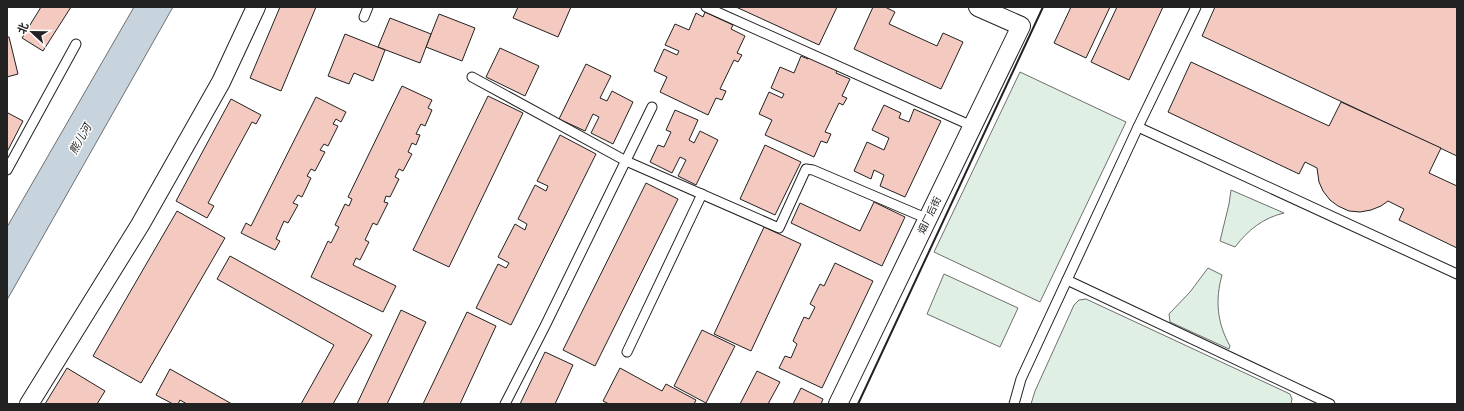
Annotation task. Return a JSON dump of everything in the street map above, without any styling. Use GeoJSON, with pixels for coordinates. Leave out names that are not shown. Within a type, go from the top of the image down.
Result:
{"type":"FeatureCollection","features":[{"type":"Feature","properties":{"kind":"street"},"geometry":{"type":"LineString","coordinates":[[29,404],[140,225],[221,82],[256,7]]}},
{"type":"Feature","properties":{"kind":"street","name":"烟厂后街"},"geometry":{"type":"LineString","coordinates":[[838,404],[1021,26],[978,7]]}},
{"type":"Feature","properties":{"kind":"lane"},"geometry":{"type":"LineString","coordinates":[[364,17],[368,7]]}},
{"type":"Feature","properties":{"kind":"lane"},"geometry":{"type":"LineString","coordinates":[[706,7],[972,126]]}},
{"type":"Feature","properties":{"kind":"lane"},"geometry":{"type":"LineString","coordinates":[[1014,404],[1020,379],[1196,7]]}},
{"type":"Feature","properties":{"kind":"lane"},"geometry":{"type":"LineString","coordinates":[[7,170],[76,44]]}},
{"type":"Feature","properties":{"kind":"lane"},"geometry":{"type":"LineString","coordinates":[[472,78],[626,162],[779,228],[806,170],[813,170],[928,218]]}},
{"type":"Feature","properties":{"kind":"lane"},"geometry":{"type":"LineString","coordinates":[[505,404],[545,326],[652,107]]}},
{"type":"Feature","properties":{"kind":"lane"},"geometry":{"type":"LineString","coordinates":[[1138,127],[1457,274]]}},
{"type":"Feature","properties":{"kind":"lane"},"geometry":{"type":"LineString","coordinates":[[627,352],[702,194]]}},
{"type":"Feature","properties":{"kind":"lane"},"geometry":{"type":"LineString","coordinates":[[1067,280],[1330,404]]}},
{"type":"Feature","properties":{"kind":"lane"},"geometry":{"type":"LineString","coordinates":[[1306,404],[1310,395]]}},
{"type":"Feature","properties":{"kind":"green space"},"geometry":{"type":"Polygon","coordinates":[[[1020,72],[1126,122],[1040,302],[934,252],[1020,72]]]}},
{"type":"Feature","properties":{"kind":"green space"},"geometry":{"type":"Polygon","coordinates":[[[1231,190],[1284,213],[1263,221],[1245,235],[1235,247],[1220,241],[1231,190]]]}},
{"type":"Feature","properties":{"kind":"green space"},"geometry":{"type":"Polygon","coordinates":[[[1208,268],[1222,275],[1218,293],[1218,311],[1222,329],[1230,346],[1229,349],[1170,322],[1169,314],[1190,292],[1208,268]]]}},
{"type":"Feature","properties":{"kind":"green space"},"geometry":{"type":"Polygon","coordinates":[[[944,274],[1018,308],[1000,347],[927,314],[944,274]]]}},
{"type":"Feature","properties":{"kind":"green space"},"geometry":{"type":"Polygon","coordinates":[[[1086,299],[1290,394],[1292,399],[1291,404],[1031,404],[1035,391],[1074,305],[1079,300],[1086,299]]]}},
{"type":"Feature","properties":{"kind":"water","name":"熊儿河"},"geometry":{"type":"Polygon","coordinates":[[[134,7],[173,7],[7,300],[7,227],[134,7]]]}},
{"type":"Feature","properties":{"kind":"building"},"geometry":{"type":"Polygon","coordinates":[[[41,7],[71,7],[43,51],[22,38],[41,7]]]}},
{"type":"Feature","properties":{"kind":"building"},"geometry":{"type":"Polygon","coordinates":[[[280,7],[316,7],[281,91],[250,78],[280,7]]]}},
{"type":"Feature","properties":{"kind":"building"},"geometry":{"type":"Polygon","coordinates":[[[518,7],[571,7],[558,37],[513,18],[518,7]]]}},
{"type":"Feature","properties":{"kind":"building"},"geometry":{"type":"Polygon","coordinates":[[[736,7],[837,7],[819,45],[736,7]]]}},
{"type":"Feature","properties":{"kind":"building"},"geometry":{"type":"Polygon","coordinates":[[[873,7],[885,7],[895,12],[889,24],[937,46],[943,33],[963,42],[941,89],[854,49],[873,7]]]}},
{"type":"Feature","properties":{"kind":"building"},"geometry":{"type":"Polygon","coordinates":[[[1071,7],[1110,7],[1086,58],[1054,43],[1071,7]]]}},
{"type":"Feature","properties":{"kind":"building"},"geometry":{"type":"Polygon","coordinates":[[[1117,7],[1163,7],[1129,80],[1091,62],[1117,7]]]}},
{"type":"Feature","properties":{"kind":"building"},"geometry":{"type":"Polygon","coordinates":[[[1215,7],[1457,7],[1457,156],[1202,36],[1215,7]]]}},
{"type":"Feature","properties":{"kind":"building"},"geometry":{"type":"Polygon","coordinates":[[[705,12],[733,25],[731,29],[745,36],[737,53],[742,55],[738,62],[734,60],[720,89],[726,91],[722,100],[716,98],[708,115],[660,92],[667,77],[654,71],[664,49],[677,55],[679,51],[665,45],[675,24],[689,30],[696,13],[703,17],[705,12]]]}},
{"type":"Feature","properties":{"kind":"building"},"geometry":{"type":"Polygon","coordinates":[[[439,14],[475,28],[462,61],[426,47],[439,14]]]}},
{"type":"Feature","properties":{"kind":"building"},"geometry":{"type":"Polygon","coordinates":[[[390,18],[431,34],[420,63],[378,47],[390,18]]]}},
{"type":"Feature","properties":{"kind":"building"},"geometry":{"type":"Polygon","coordinates":[[[345,34],[385,50],[373,81],[354,73],[349,84],[328,76],[345,34]]]}},
{"type":"Feature","properties":{"kind":"building"},"geometry":{"type":"Polygon","coordinates":[[[7,37],[9,37],[18,74],[7,77],[7,37]]]}},
{"type":"Feature","properties":{"kind":"building"},"geometry":{"type":"Polygon","coordinates":[[[500,48],[539,66],[525,96],[486,77],[500,48]]]}},
{"type":"Feature","properties":{"kind":"building"},"geometry":{"type":"Polygon","coordinates":[[[810,55],[838,68],[836,73],[850,79],[842,96],[847,98],[843,105],[839,103],[825,132],[831,134],[827,143],[821,141],[814,157],[765,135],[772,120],[759,114],[769,92],[782,98],[784,94],[771,88],[780,67],[794,73],[801,56],[808,59],[810,55]]]}},
{"type":"Feature","properties":{"kind":"building"},"geometry":{"type":"Polygon","coordinates":[[[1191,62],[1329,126],[1341,102],[1441,148],[1429,173],[1457,186],[1457,248],[1399,220],[1404,209],[1388,201],[1371,210],[1360,212],[1349,211],[1330,200],[1323,191],[1319,182],[1317,168],[1305,162],[1299,174],[1168,112],[1191,62]]]}},
{"type":"Feature","properties":{"kind":"building"},"geometry":{"type":"Polygon","coordinates":[[[586,64],[611,76],[600,98],[607,101],[612,91],[633,102],[613,144],[591,133],[599,117],[593,114],[585,131],[559,119],[586,64]]]}},
{"type":"Feature","properties":{"kind":"building"},"geometry":{"type":"Polygon","coordinates":[[[402,86],[432,100],[428,108],[432,110],[425,126],[421,124],[416,134],[420,135],[416,145],[412,143],[408,152],[412,154],[403,171],[399,169],[395,177],[399,179],[390,197],[386,196],[384,202],[388,203],[377,225],[373,223],[365,240],[369,242],[360,260],[356,258],[353,265],[396,286],[383,312],[311,277],[328,241],[331,243],[339,227],[335,225],[345,204],[349,206],[352,199],[348,197],[402,86]]]}},
{"type":"Feature","properties":{"kind":"building"},"geometry":{"type":"Polygon","coordinates":[[[488,96],[523,113],[449,267],[413,250],[488,96]]]}},
{"type":"Feature","properties":{"kind":"building"},"geometry":{"type":"Polygon","coordinates":[[[316,97],[346,112],[341,122],[336,119],[333,124],[338,126],[328,146],[324,144],[320,150],[325,152],[315,171],[311,169],[307,176],[311,178],[302,197],[298,195],[293,203],[298,205],[288,223],[284,221],[276,239],[280,241],[275,250],[241,233],[246,223],[251,226],[316,97]]]}},
{"type":"Feature","properties":{"kind":"building"},"geometry":{"type":"Polygon","coordinates":[[[231,99],[261,115],[256,124],[252,122],[208,203],[214,206],[207,218],[176,201],[231,99]]]}},
{"type":"Feature","properties":{"kind":"building"},"geometry":{"type":"Polygon","coordinates":[[[884,105],[901,113],[899,118],[909,122],[914,109],[941,121],[905,197],[880,186],[884,175],[874,170],[871,179],[854,171],[867,142],[884,150],[889,138],[872,130],[884,105]]]}},
{"type":"Feature","properties":{"kind":"building"},"geometry":{"type":"Polygon","coordinates":[[[675,110],[698,120],[689,140],[694,143],[700,131],[718,140],[696,185],[678,176],[686,160],[680,157],[672,173],[650,162],[658,145],[664,147],[671,132],[666,130],[675,110]]]}},
{"type":"Feature","properties":{"kind":"building"},"geometry":{"type":"Polygon","coordinates":[[[8,113],[23,121],[7,152],[7,115],[8,113]]]}},
{"type":"Feature","properties":{"kind":"building"},"geometry":{"type":"Polygon","coordinates":[[[560,135],[596,154],[511,325],[476,308],[498,264],[506,268],[509,263],[498,257],[515,224],[525,230],[527,224],[518,219],[535,185],[546,191],[548,186],[537,181],[560,135]]]}},
{"type":"Feature","properties":{"kind":"building"},"geometry":{"type":"Polygon","coordinates":[[[765,145],[801,162],[775,215],[740,199],[765,145]]]}},
{"type":"Feature","properties":{"kind":"building"},"geometry":{"type":"Polygon","coordinates":[[[646,183],[678,199],[595,366],[563,350],[646,183]]]}},
{"type":"Feature","properties":{"kind":"building"},"geometry":{"type":"Polygon","coordinates":[[[874,202],[905,217],[882,266],[791,223],[800,203],[860,231],[874,202]]]}},
{"type":"Feature","properties":{"kind":"building"},"geometry":{"type":"Polygon","coordinates":[[[177,211],[225,238],[141,383],[93,356],[177,211]]]}},
{"type":"Feature","properties":{"kind":"building"},"geometry":{"type":"Polygon","coordinates":[[[764,227],[801,244],[751,351],[714,334],[764,227]]]}},
{"type":"Feature","properties":{"kind":"building"},"geometry":{"type":"Polygon","coordinates":[[[230,256],[372,335],[333,404],[301,404],[334,345],[217,279],[230,256]]]}},
{"type":"Feature","properties":{"kind":"building"},"geometry":{"type":"Polygon","coordinates":[[[835,263],[873,281],[822,388],[779,368],[785,356],[791,358],[797,344],[793,341],[804,317],[809,319],[815,307],[810,304],[820,284],[824,286],[835,263]]]}},
{"type":"Feature","properties":{"kind":"building"},"geometry":{"type":"Polygon","coordinates":[[[401,310],[426,322],[387,404],[357,404],[401,310]]]}},
{"type":"Feature","properties":{"kind":"building"},"geometry":{"type":"Polygon","coordinates":[[[467,312],[496,326],[460,404],[423,404],[467,312]]]}},
{"type":"Feature","properties":{"kind":"building"},"geometry":{"type":"Polygon","coordinates":[[[702,330],[735,346],[706,403],[674,386],[702,330]]]}},
{"type":"Feature","properties":{"kind":"building"},"geometry":{"type":"Polygon","coordinates":[[[545,352],[573,365],[555,404],[520,404],[545,352]]]}},
{"type":"Feature","properties":{"kind":"building"},"geometry":{"type":"Polygon","coordinates":[[[67,368],[105,391],[97,404],[45,404],[67,368]]]}},
{"type":"Feature","properties":{"kind":"building"},"geometry":{"type":"Polygon","coordinates":[[[620,368],[662,391],[666,384],[696,400],[694,404],[609,404],[603,401],[620,368]]]}},
{"type":"Feature","properties":{"kind":"building"},"geometry":{"type":"Polygon","coordinates":[[[170,369],[232,404],[187,404],[180,400],[178,404],[173,404],[156,395],[170,369]]]}},
{"type":"Feature","properties":{"kind":"building"},"geometry":{"type":"Polygon","coordinates":[[[757,371],[780,382],[768,404],[740,404],[757,371]]]}},
{"type":"Feature","properties":{"kind":"building"},"geometry":{"type":"Polygon","coordinates":[[[801,388],[823,399],[821,404],[793,404],[801,388]]]}},
{"type":"Feature","properties":{"kind":"wall"},"geometry":{"type":"LineString","coordinates":[[858,404],[1043,7]]}}]}
